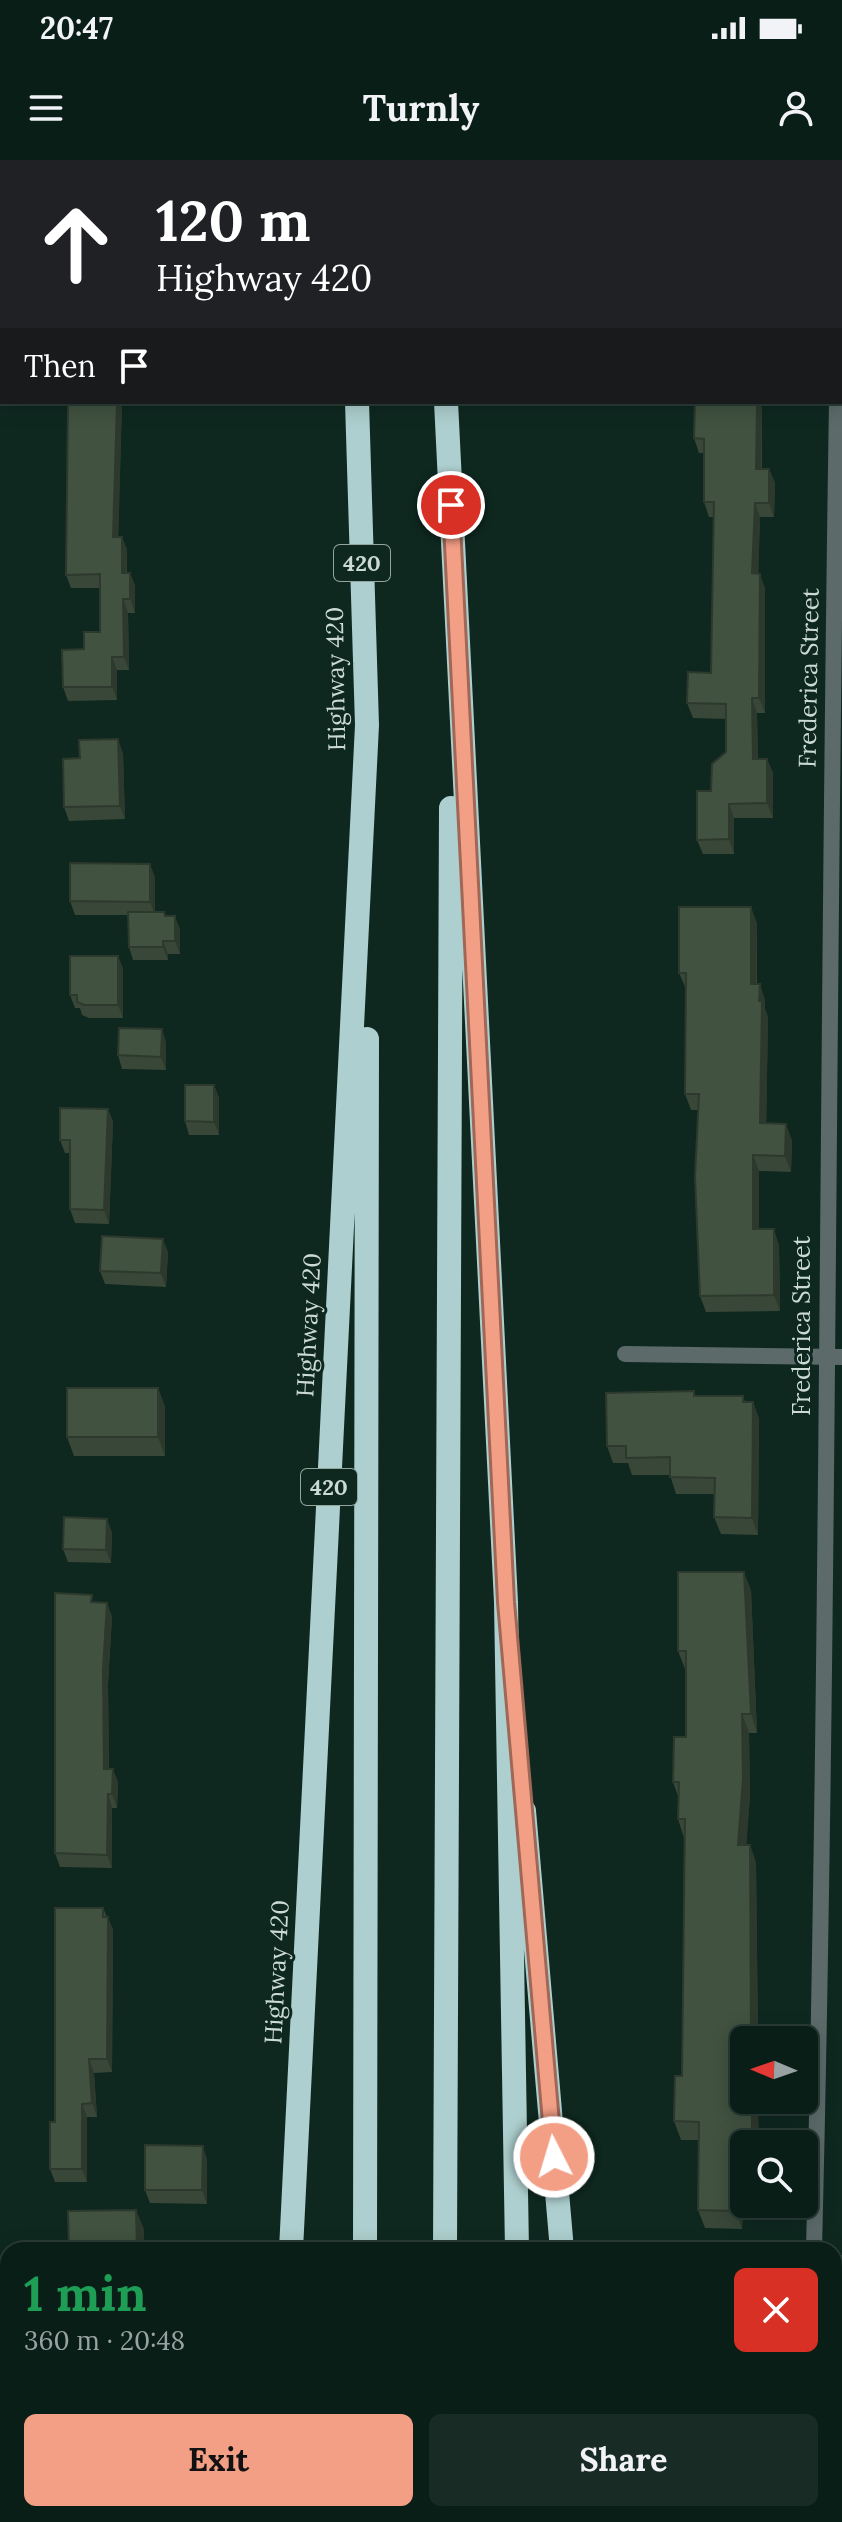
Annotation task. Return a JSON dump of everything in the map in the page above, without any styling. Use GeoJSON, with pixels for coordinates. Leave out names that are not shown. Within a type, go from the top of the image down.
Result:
{"type":"FeatureCollection","features":[{"type":"Feature","properties":{"kind":"highway","name":"Highway 420"},"geometry":{"type":"LineString","coordinates":[[291,2242],[367,725],[357,404]]}},
{"type":"Feature","properties":{"kind":"highway"},"geometry":{"type":"LineString","coordinates":[[446,404],[506,1602],[517,2242]]}},
{"type":"Feature","properties":{"kind":"highway"},"geometry":{"type":"LineString","coordinates":[[445,2242],[453,531]]}},
{"type":"Feature","properties":{"kind":"highway"},"geometry":{"type":"LineString","coordinates":[[365,2242],[367,725]]}},
{"type":"Feature","properties":{"kind":"highway"},"geometry":{"type":"LineString","coordinates":[[506,1602],[561,2242]]}},
{"type":"Feature","properties":{"kind":"street"},"geometry":{"type":"LineString","coordinates":[[0,160],[0,216]]}},
{"type":"Feature","properties":{"kind":"street","name":"Frederica Street"},"geometry":{"type":"LineString","coordinates":[[814,2242],[834,1357],[837,404]]}},
{"type":"Feature","properties":{"kind":"street"},"geometry":{"type":"LineString","coordinates":[[625,1354],[834,1357]]}},
{"type":"Feature","properties":{"kind":"building"},"geometry":{"type":"Polygon","coordinates":[[[68,404],[117,404],[113,537],[122,537],[122,573],[130,573],[130,599],[123,599],[124,657],[112,657],[112,687],[63,687],[62,650],[84,649],[84,632],[100,632],[100,574],[66,575],[68,404]]]}},
{"type":"Feature","properties":{"kind":"building"},"geometry":{"type":"Polygon","coordinates":[[[695,404],[757,404],[756,469],[769,469],[769,503],[755,503],[752,573],[760,574],[759,698],[752,698],[753,759],[767,759],[767,803],[729,804],[729,839],[697,840],[697,791],[711,791],[712,764],[726,752],[726,704],[687,703],[688,672],[711,673],[714,502],[704,502],[704,439],[694,438],[695,404]]]}},
{"type":"Feature","properties":{"kind":"building"},"geometry":{"type":"Polygon","coordinates":[[[118,739],[120,806],[64,807],[63,759],[80,758],[79,740],[118,739]]]}},
{"type":"Feature","properties":{"kind":"building"},"geometry":{"type":"Polygon","coordinates":[[[70,863],[150,864],[150,902],[70,901],[70,863]]]}},
{"type":"Feature","properties":{"kind":"building"},"geometry":{"type":"Polygon","coordinates":[[[679,907],[751,907],[751,984],[760,984],[759,1001],[762,1001],[760,1123],[786,1124],[785,1156],[753,1155],[753,1229],[774,1229],[774,1295],[700,1296],[695,1177],[699,1094],[685,1094],[686,973],[679,973],[679,907]]]}},
{"type":"Feature","properties":{"kind":"building"},"geometry":{"type":"Polygon","coordinates":[[[128,912],[164,912],[165,916],[175,916],[175,941],[163,941],[163,947],[129,947],[128,912]]]}},
{"type":"Feature","properties":{"kind":"building"},"geometry":{"type":"Polygon","coordinates":[[[70,956],[118,956],[118,1005],[84,1005],[77,1002],[77,995],[70,995],[70,956]]]}},
{"type":"Feature","properties":{"kind":"building"},"geometry":{"type":"Polygon","coordinates":[[[119,1028],[162,1029],[161,1057],[118,1055],[119,1028]]]}},
{"type":"Feature","properties":{"kind":"building"},"geometry":{"type":"Polygon","coordinates":[[[185,1085],[214,1085],[214,1122],[185,1121],[185,1085]]]}},
{"type":"Feature","properties":{"kind":"building"},"geometry":{"type":"Polygon","coordinates":[[[60,1108],[108,1109],[104,1210],[70,1209],[70,1140],[60,1140],[60,1108]]]}},
{"type":"Feature","properties":{"kind":"building"},"geometry":{"type":"Polygon","coordinates":[[[102,1236],[163,1239],[161,1273],[100,1271],[102,1236]]]}},
{"type":"Feature","properties":{"kind":"building"},"geometry":{"type":"Polygon","coordinates":[[[67,1388],[158,1388],[158,1437],[67,1437],[67,1388]]]}},
{"type":"Feature","properties":{"kind":"building"},"geometry":{"type":"Polygon","coordinates":[[[694,1391],[694,1396],[743,1396],[743,1402],[753,1402],[752,1518],[714,1517],[715,1478],[670,1477],[670,1457],[626,1458],[626,1446],[607,1446],[606,1393],[694,1391]]]}},
{"type":"Feature","properties":{"kind":"building"},"geometry":{"type":"Polygon","coordinates":[[[64,1517],[107,1519],[106,1550],[63,1549],[64,1517]]]}},
{"type":"Feature","properties":{"kind":"building"},"geometry":{"type":"Polygon","coordinates":[[[678,1572],[744,1572],[751,1714],[742,1714],[743,1778],[738,1845],[750,1845],[751,2026],[730,2026],[730,2114],[752,2114],[752,2130],[730,2130],[730,2211],[698,2210],[699,2122],[674,2121],[675,2076],[682,2076],[685,1819],[678,1819],[679,1782],[673,1782],[674,1737],[686,1737],[686,1651],[678,1651],[678,1572]]]}},
{"type":"Feature","properties":{"kind":"building"},"geometry":{"type":"Polygon","coordinates":[[[55,1593],[92,1595],[91,1602],[107,1603],[103,1670],[104,1769],[113,1769],[112,1794],[108,1794],[107,1855],[55,1853],[55,1593]]]}},
{"type":"Feature","properties":{"kind":"building"},"geometry":{"type":"Polygon","coordinates":[[[55,1908],[103,1908],[103,1917],[108,1917],[107,2059],[89,2059],[92,2103],[82,2104],[82,2169],[50,2169],[50,2122],[55,2122],[55,1908]]]}},
{"type":"Feature","properties":{"kind":"building"},"geometry":{"type":"Polygon","coordinates":[[[145,2145],[203,2146],[202,2190],[145,2190],[145,2145]]]}},
{"type":"Feature","properties":{"kind":"building"},"geometry":{"type":"Polygon","coordinates":[[[136,2210],[137,2242],[69,2242],[68,2211],[136,2210]]]}},
{"type":"Feature","properties":{"kind":"route"},"geometry":{"type":"LineString","coordinates":[[451,505],[506,1602],[554,2157]]}}]}
